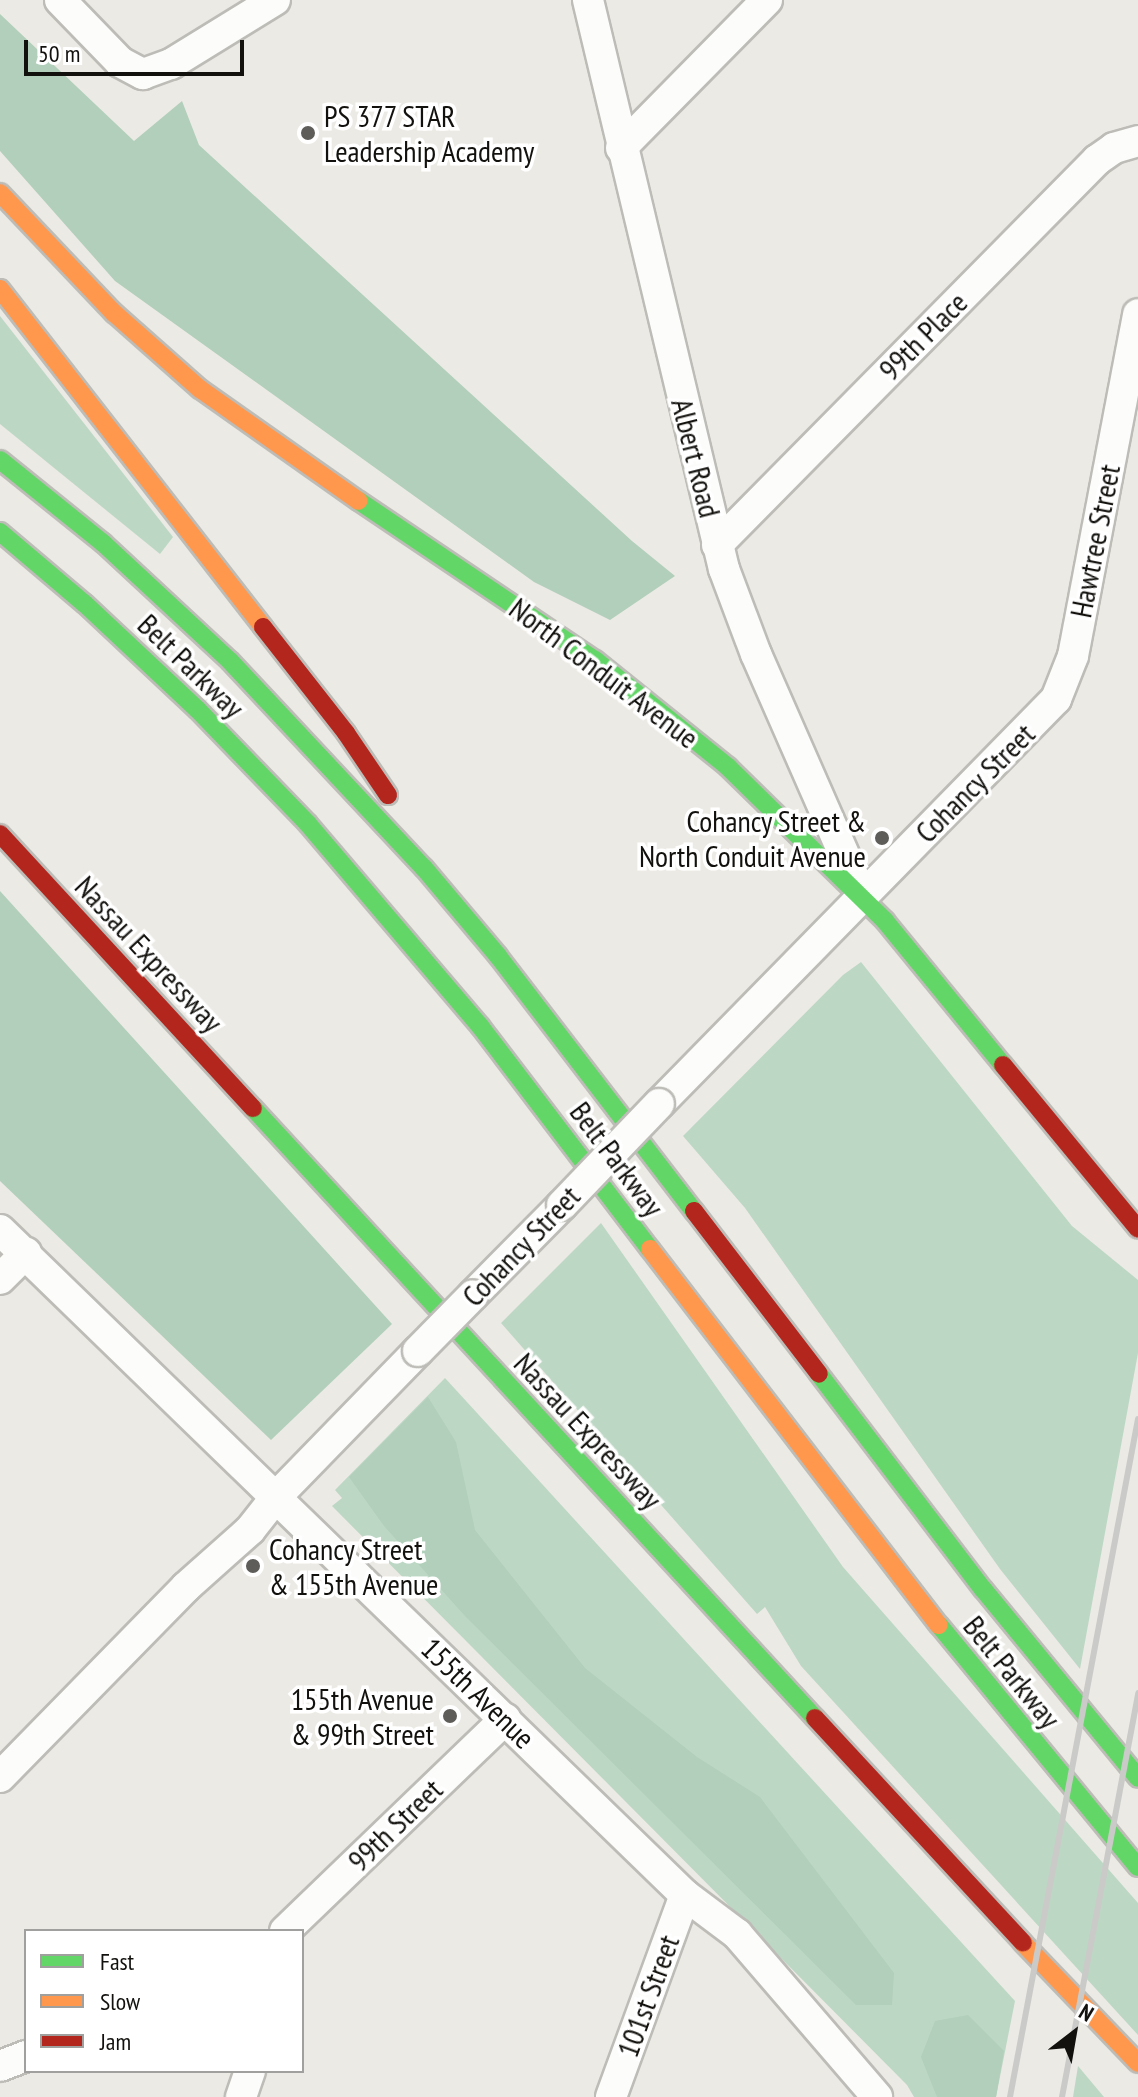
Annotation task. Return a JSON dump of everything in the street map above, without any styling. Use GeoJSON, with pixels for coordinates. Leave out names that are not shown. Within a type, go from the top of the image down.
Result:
{"type":"FeatureCollection","features":[{"type":"Feature","properties":{"kind":"highway","name":"North Conduit Avenue"},"geometry":{"type":"LineString","coordinates":[[0,193],[114,313],[200,389],[284,450],[535,617],[662,712],[728,767],[863,896],[1138,1229]]}},
{"type":"Feature","properties":{"kind":"highway"},"geometry":{"type":"LineString","coordinates":[[0,289],[346,733],[498,956]]}},
{"type":"Feature","properties":{"kind":"highway","name":"Belt Parkway"},"geometry":{"type":"LineString","coordinates":[[0,460],[114,553],[230,661],[387,826],[498,956],[850,1420],[1138,1778]]}},
{"type":"Feature","properties":{"kind":"highway","name":"Belt Parkway"},"geometry":{"type":"LineString","coordinates":[[0,532],[160,674],[308,824],[446,984],[896,1573],[1138,1867]]}},
{"type":"Feature","properties":{"kind":"highway"},"geometry":{"type":"LineString","coordinates":[[67,612],[160,674]]}},
{"type":"Feature","properties":{"kind":"highway","name":"Nassau Expressway"},"geometry":{"type":"LineString","coordinates":[[0,834],[1062,1986],[1138,2063]]}},
{"type":"Feature","properties":{"kind":"highway"},"geometry":{"type":"LineString","coordinates":[[1062,1986],[1138,2085]]}},
{"type":"Feature","properties":{"kind":"street"},"geometry":{"type":"LineString","coordinates":[[60,0],[120,62],[143,74],[171,64],[275,0]]}},
{"type":"Feature","properties":{"kind":"street","name":"Albert Road"},"geometry":{"type":"LineString","coordinates":[[588,0],[717,545],[756,654],[863,896]]}},
{"type":"Feature","properties":{"kind":"street"},"geometry":{"type":"LineString","coordinates":[[621,148],[767,0]]}},
{"type":"Feature","properties":{"kind":"street","name":"99th Place"},"geometry":{"type":"LineString","coordinates":[[717,545],[1097,160],[1114,148],[1138,141]]}},
{"type":"Feature","properties":{"kind":"street","name":"Hawtree Street"},"geometry":{"type":"LineString","coordinates":[[1069,674],[1138,314]]}},
{"type":"Feature","properties":{"kind":"street","name":"Cohancy Street"},"geometry":{"type":"LineString","coordinates":[[0,1777],[186,1587],[234,1546],[276,1497],[1048,709],[1069,674]]}},
{"type":"Feature","properties":{"kind":"street","name":"155th Avenue"},"geometry":{"type":"LineString","coordinates":[[0,1230],[685,1895],[737,1934],[877,2097]]}},
{"type":"Feature","properties":{"kind":"street"},"geometry":{"type":"LineString","coordinates":[[0,1279],[26,1253]]}},
{"type":"Feature","properties":{"kind":"street","name":"99th Street"},"geometry":{"type":"LineString","coordinates":[[293,1927],[505,1719]]}},
{"type":"Feature","properties":{"kind":"street","name":"101st Street"},"geometry":{"type":"LineString","coordinates":[[611,2097],[685,1895]]}},
{"type":"Feature","properties":{"kind":"street"},"geometry":{"type":"LineString","coordinates":[[0,2066],[24,2057]]}},
{"type":"Feature","properties":{"kind":"street"},"geometry":{"type":"LineString","coordinates":[[241,2097],[249,2073]]}},
{"type":"Feature","properties":{"kind":"green space"},"geometry":{"type":"Polygon","coordinates":[[[0,14],[134,141],[182,101],[199,145],[632,541],[675,576],[610,620],[534,582],[115,281],[0,151],[0,14]]]}},
{"type":"Feature","properties":{"kind":"green space"},"geometry":{"type":"Polygon","coordinates":[[[0,316],[173,537],[160,554],[0,424],[0,316]]]}},
{"type":"Feature","properties":{"kind":"green space"},"geometry":{"type":"Polygon","coordinates":[[[0,891],[392,1324],[271,1440],[0,1181],[0,891]]]}},
{"type":"Feature","properties":{"kind":"green space"},"geometry":{"type":"Polygon","coordinates":[[[861,962],[1072,1226],[1138,1280],[1138,1353],[1080,1669],[1000,1569],[745,1208],[683,1136],[843,975],[861,962]]]}},
{"type":"Feature","properties":{"kind":"green space"},"geometry":{"type":"Polygon","coordinates":[[[601,1223],[843,1567],[1138,1903],[1138,2035],[801,1666],[765,1607],[757,1614],[501,1323],[601,1223]]]}},
{"type":"Feature","properties":{"kind":"green space"},"geometry":{"type":"Polygon","coordinates":[[[445,1378],[1015,2001],[996,2097],[914,2097],[907,2085],[332,1506],[342,1498],[335,1490],[445,1378]]]}},
{"type":"Feature","properties":{"kind":"green space"},"geometry":{"type":"Polygon","coordinates":[[[428,1397],[456,1442],[475,1530],[585,1668],[697,1757],[760,1797],[894,1973],[892,2005],[856,2005],[465,1616],[384,1526],[349,1477],[428,1397]]]}},
{"type":"Feature","properties":{"kind":"green space"},"geometry":{"type":"Polygon","coordinates":[[[968,2015],[1004,2051],[996,2097],[937,2097],[921,2057],[935,2021],[968,2015]]]}},
{"type":"Feature","properties":{"kind":"green space"},"geometry":{"type":"Polygon","coordinates":[[[1078,2066],[1104,2097],[1073,2097],[1078,2066]]]}},
{"type":"Feature","properties":{"kind":"railway"},"geometry":{"type":"LineString","coordinates":[[1010,2097],[1138,1419]]}},
{"type":"Feature","properties":{"kind":"railway"},"geometry":{"type":"LineString","coordinates":[[1062,2097],[1138,1693]]}},
{"type":"Feature","properties":{"kind":"traffic: fast"},"geometry":{"type":"LineString","coordinates":[[0,460],[103,543],[230,661],[424,868],[498,956],[694,1211]]}},
{"type":"Feature","properties":{"kind":"traffic: fast"},"geometry":{"type":"LineString","coordinates":[[359,501],[595,660],[728,767],[885,921],[1003,1065]]}},
{"type":"Feature","properties":{"kind":"traffic: fast"},"geometry":{"type":"LineString","coordinates":[[0,532],[85,604],[197,709],[308,824],[480,1026],[650,1249]]}},
{"type":"Feature","properties":{"kind":"traffic: fast"},"geometry":{"type":"LineString","coordinates":[[253,1108],[815,1718]]}},
{"type":"Feature","properties":{"kind":"traffic: fast"},"geometry":{"type":"LineString","coordinates":[[819,1374],[983,1589],[1138,1778]]}},
{"type":"Feature","properties":{"kind":"traffic: fast"},"geometry":{"type":"LineString","coordinates":[[939,1625],[1138,1867]]}},
{"type":"Feature","properties":{"kind":"traffic: slow"},"geometry":{"type":"LineString","coordinates":[[0,193],[114,313],[200,389],[359,501]]}},
{"type":"Feature","properties":{"kind":"traffic: slow"},"geometry":{"type":"LineString","coordinates":[[0,289],[263,627]]}},
{"type":"Feature","properties":{"kind":"traffic: slow"},"geometry":{"type":"LineString","coordinates":[[650,1249],[939,1625]]}},
{"type":"Feature","properties":{"kind":"traffic: slow"},"geometry":{"type":"LineString","coordinates":[[1023,1943],[1138,2063]]}},
{"type":"Feature","properties":{"kind":"traffic: jam"},"geometry":{"type":"LineString","coordinates":[[263,627],[346,733],[388,795]]}},
{"type":"Feature","properties":{"kind":"traffic: jam"},"geometry":{"type":"LineString","coordinates":[[0,834],[253,1108]]}},
{"type":"Feature","properties":{"kind":"traffic: jam"},"geometry":{"type":"LineString","coordinates":[[1003,1065],[1138,1229]]}},
{"type":"Feature","properties":{"kind":"traffic: jam"},"geometry":{"type":"LineString","coordinates":[[694,1211],[819,1374]]}},
{"type":"Feature","properties":{"kind":"traffic: jam"},"geometry":{"type":"LineString","coordinates":[[815,1718],[1023,1943]]}},
{"type":"Feature","properties":{"kind":"place","name":"PS 377 STAR Leadership Academy"},"geometry":{"type":"Point","coordinates":[308,133]}},
{"type":"Feature","properties":{"kind":"place","name":"Cohancy Street & North Conduit Avenue"},"geometry":{"type":"Point","coordinates":[882,838]}},
{"type":"Feature","properties":{"kind":"place","name":"Cohancy Street & 155th Avenue"},"geometry":{"type":"Point","coordinates":[253,1566]}},
{"type":"Feature","properties":{"kind":"place","name":"155th Avenue & 99th Street"},"geometry":{"type":"Point","coordinates":[450,1716]}}]}
